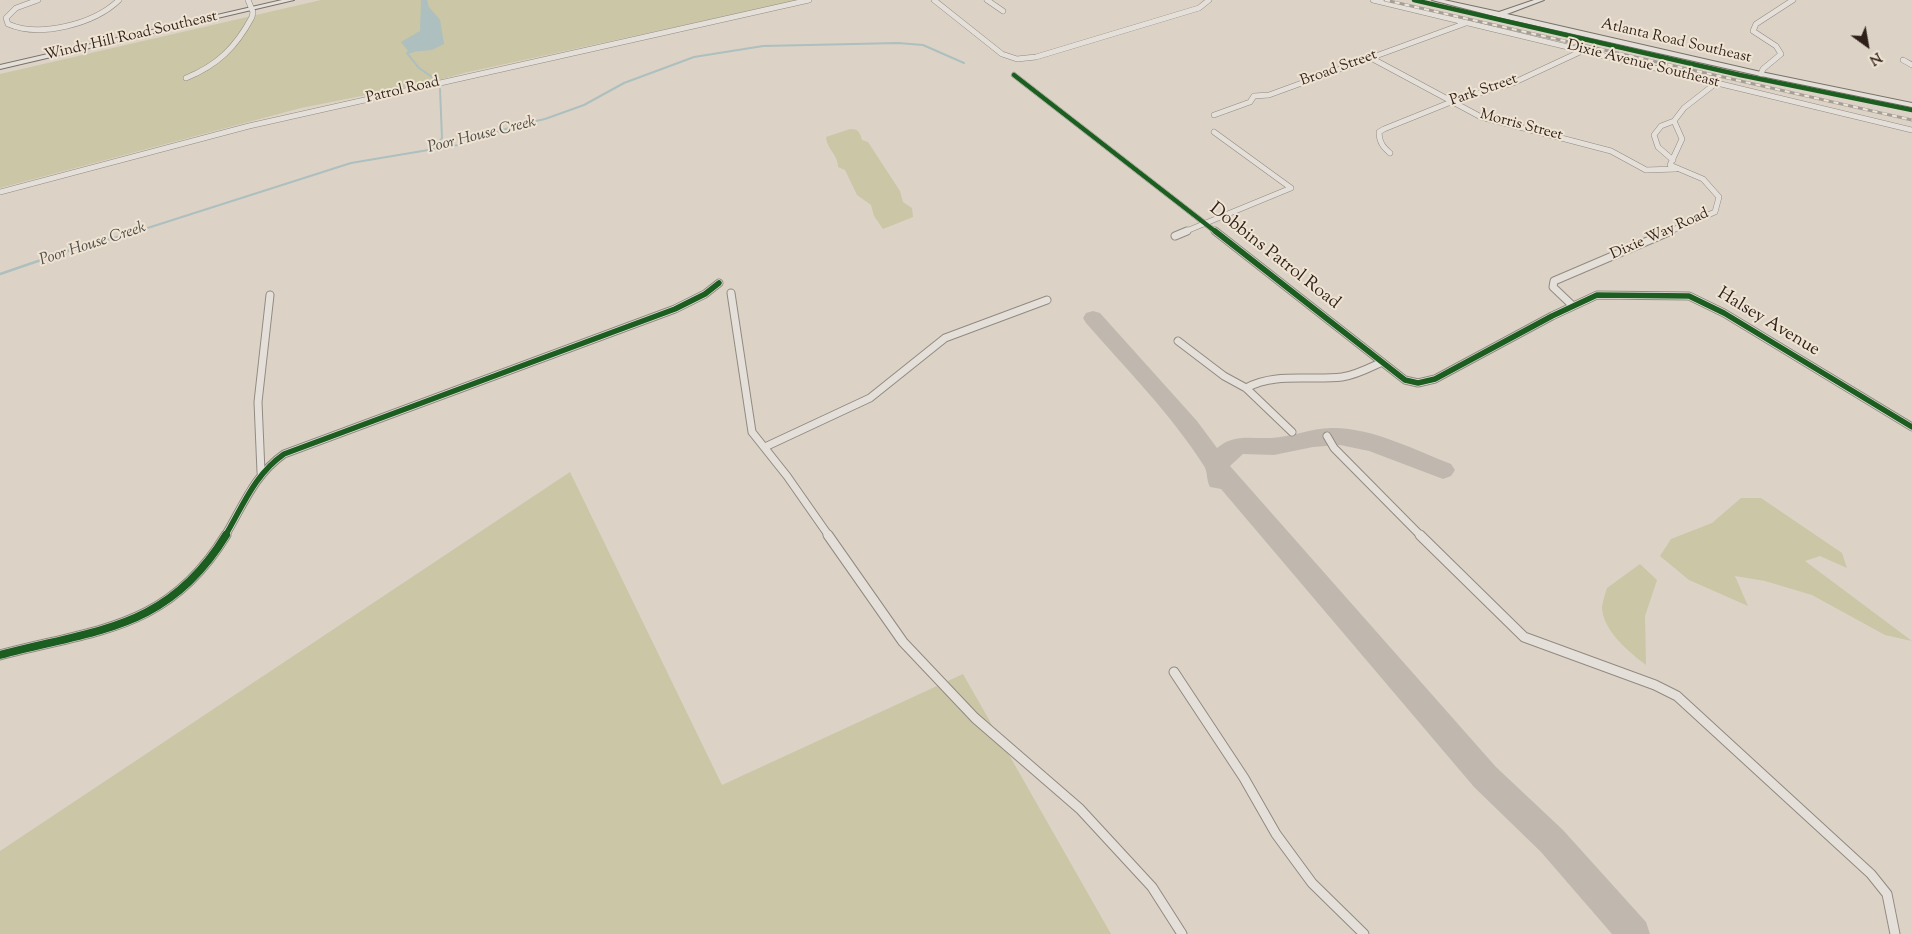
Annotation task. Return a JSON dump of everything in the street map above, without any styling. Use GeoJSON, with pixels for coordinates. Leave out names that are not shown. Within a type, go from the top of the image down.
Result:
{"type":"FeatureCollection","features":[{"type":"Feature","properties":{"kind":"main road","name":"Windy Hill Road Southeast"},"geometry":{"type":"LineString","coordinates":[[0,61],[268,0]]}},
{"type":"Feature","properties":{"kind":"main road","name":"Windy Hill Road Southeast"},"geometry":{"type":"LineString","coordinates":[[0,67],[250,4],[291,0]]}},
{"type":"Feature","properties":{"kind":"main road","name":"Atlanta Road Southeast"},"geometry":{"type":"LineString","coordinates":[[1435,0],[1761,74],[1912,105]]}},
{"type":"Feature","properties":{"kind":"main road"},"geometry":{"type":"LineString","coordinates":[[1498,15],[1541,0]]}},
{"type":"Feature","properties":{"kind":"street"},"geometry":{"type":"LineString","coordinates":[[38,0],[10,13],[6,18],[8,24],[29,29],[73,23],[102,13],[119,0]]}},
{"type":"Feature","properties":{"kind":"street","name":"Patrol Road"},"geometry":{"type":"LineString","coordinates":[[0,192],[249,126],[809,0]]}},
{"type":"Feature","properties":{"kind":"street"},"geometry":{"type":"LineString","coordinates":[[934,0],[1002,54],[1017,59],[1036,58],[1199,8],[1209,0]]}},
{"type":"Feature","properties":{"kind":"street"},"geometry":{"type":"LineString","coordinates":[[987,0],[1003,11]]}},
{"type":"Feature","properties":{"kind":"street","name":"Dixie Avenue Southeast"},"geometry":{"type":"LineString","coordinates":[[1373,0],[1912,130]]}},
{"type":"Feature","properties":{"kind":"street"},"geometry":{"type":"LineString","coordinates":[[1761,74],[1764,69],[1782,54],[1776,46],[1753,31],[1756,24],[1793,0]]}},
{"type":"Feature","properties":{"kind":"street"},"geometry":{"type":"LineString","coordinates":[[186,78],[212,67],[229,54],[251,20],[250,4]]}},
{"type":"Feature","properties":{"kind":"street","name":"Broad Street"},"geometry":{"type":"LineString","coordinates":[[1214,115],[1250,102],[1254,96],[1269,95],[1466,23]]}},
{"type":"Feature","properties":{"kind":"street","name":"Park Street"},"geometry":{"type":"LineString","coordinates":[[1390,153],[1382,146],[1378,139],[1380,132],[1450,102],[1513,83],[1584,50]]}},
{"type":"Feature","properties":{"kind":"street","name":"Morris Street"},"geometry":{"type":"LineString","coordinates":[[1370,58],[1450,102],[1494,121],[1611,151],[1646,170],[1678,169]]}},
{"type":"Feature","properties":{"kind":"street"},"geometry":{"type":"LineString","coordinates":[[1903,60],[1912,65]]}},
{"type":"Feature","properties":{"kind":"street","name":"Dobbins Patrol Road"},"geometry":{"type":"LineString","coordinates":[[1014,75],[1123,158],[1405,380]]}},
{"type":"Feature","properties":{"kind":"street"},"geometry":{"type":"LineString","coordinates":[[1673,160],[1658,147],[1654,135],[1661,126],[1674,121],[1684,108],[1716,83]]}},
{"type":"Feature","properties":{"kind":"street"},"geometry":{"type":"LineString","coordinates":[[1674,121],[1680,130],[1682,139],[1670,165],[1678,169]]}},
{"type":"Feature","properties":{"kind":"street"},"geometry":{"type":"LineString","coordinates":[[1175,236],[1207,225],[1291,188],[1214,132]]}},
{"type":"Feature","properties":{"kind":"street","name":"Dixie Way Road"},"geometry":{"type":"LineString","coordinates":[[1573,306],[1553,287],[1554,281],[1715,212],[1719,197],[1714,191],[1703,179],[1678,169]]}},
{"type":"Feature","properties":{"kind":"street"},"geometry":{"type":"LineString","coordinates":[[0,655],[130,623],[168,603],[185,588],[224,539],[248,491],[261,472],[275,460],[298,448],[675,309],[706,294],[719,283]]}},
{"type":"Feature","properties":{"kind":"street"},"geometry":{"type":"LineString","coordinates":[[730,293],[749,423],[765,447],[903,642],[975,718],[1080,809],[1152,888],[1182,934]]}},
{"type":"Feature","properties":{"kind":"street","name":"Halsey Avenue"},"geometry":{"type":"LineString","coordinates":[[1405,380],[1418,383],[1435,379],[1597,294],[1689,296],[1703,301],[1912,427]]}},
{"type":"Feature","properties":{"kind":"street"},"geometry":{"type":"LineString","coordinates":[[261,472],[258,402],[263,342],[270,296]]}},
{"type":"Feature","properties":{"kind":"street"},"geometry":{"type":"LineString","coordinates":[[765,447],[870,398],[901,371],[945,338],[1047,300]]}},
{"type":"Feature","properties":{"kind":"street"},"geometry":{"type":"LineString","coordinates":[[1178,341],[1224,376],[1246,388],[1292,432]]}},
{"type":"Feature","properties":{"kind":"street"},"geometry":{"type":"LineString","coordinates":[[1246,388],[1252,384],[1270,381],[1343,377],[1382,362]]}},
{"type":"Feature","properties":{"kind":"street"},"geometry":{"type":"LineString","coordinates":[[1327,436],[1334,448],[1495,611],[1524,637],[1655,684],[1677,696],[1871,874],[1887,894],[1895,934]]}},
{"type":"Feature","properties":{"kind":"street"},"geometry":{"type":"LineString","coordinates":[[1174,672],[1244,778],[1276,834],[1312,883],[1364,934]]}},
{"type":"Feature","properties":{"kind":"shaded area"},"geometry":{"type":"Polygon","coordinates":[[[321,0],[799,0],[464,73],[432,82],[301,108],[0,188],[0,74],[321,0]]]}},
{"type":"Feature","properties":{"kind":"shaded area"},"geometry":{"type":"Polygon","coordinates":[[[421,0],[427,0],[429,7],[440,20],[444,44],[432,50],[409,52],[401,42],[420,31],[421,0]]]}},
{"type":"Feature","properties":{"kind":"shaded area"},"geometry":{"type":"Polygon","coordinates":[[[850,129],[857,130],[862,140],[868,142],[900,191],[903,202],[912,208],[913,217],[883,229],[874,216],[871,205],[857,195],[845,170],[838,167],[826,137],[850,129]]]}},
{"type":"Feature","properties":{"kind":"shaded area"},"geometry":{"type":"Polygon","coordinates":[[[570,472],[722,785],[963,674],[1111,934],[0,934],[0,851],[570,472]]]}},
{"type":"Feature","properties":{"kind":"shaded area"},"geometry":{"type":"Polygon","coordinates":[[[1741,498],[1761,498],[1842,553],[1847,568],[1820,556],[1805,561],[1912,641],[1885,635],[1812,595],[1765,581],[1735,576],[1748,606],[1689,580],[1660,556],[1671,539],[1712,523],[1741,498]]]}},
{"type":"Feature","properties":{"kind":"shaded area"},"geometry":{"type":"Polygon","coordinates":[[[1640,564],[1657,580],[1645,616],[1646,665],[1618,640],[1603,616],[1602,607],[1607,588],[1640,564]]]}},
{"type":"Feature","properties":{"kind":"waterway","name":"Poor House Creek"},"geometry":{"type":"LineString","coordinates":[[135,232],[351,163],[458,145],[518,125],[545,119],[584,105],[624,83],[694,57],[763,46],[898,43],[923,45],[964,63]]}},
{"type":"Feature","properties":{"kind":"waterway"},"geometry":{"type":"LineString","coordinates":[[414,51],[407,53],[419,68],[435,79]]}},
{"type":"Feature","properties":{"kind":"waterway"},"geometry":{"type":"LineString","coordinates":[[435,147],[442,138],[440,89]]}},
{"type":"Feature","properties":{"kind":"waterway","name":"Poor House Creek"},"geometry":{"type":"LineString","coordinates":[[0,274],[70,250],[140,231]]}},
{"type":"Feature","properties":{"kind":"taxiway"},"geometry":{"type":"LineString","coordinates":[[1093,318],[1189,427],[1218,467]]}},
{"type":"Feature","properties":{"kind":"taxiway"},"geometry":{"type":"LineString","coordinates":[[1218,467],[1225,455],[1242,445],[1274,447],[1331,436],[1373,444],[1443,470]]}},
{"type":"Feature","properties":{"kind":"taxiway"},"geometry":{"type":"LineString","coordinates":[[1218,467],[1218,481]]}},
{"type":"Feature","properties":{"kind":"taxiway"},"geometry":{"type":"LineString","coordinates":[[1218,467],[1234,489],[1485,777],[1552,841],[1634,934]]}},
{"type":"Feature","properties":{"kind":"railway"},"geometry":{"type":"LineString","coordinates":[[1385,0],[1912,120]]}},
{"type":"Feature","properties":{"kind":"cycle path"},"geometry":{"type":"LineString","coordinates":[[1414,0],[1740,75],[1912,110]]}},
{"type":"Feature","properties":{"kind":"cycle path"},"geometry":{"type":"LineString","coordinates":[[1014,75],[1405,380],[1418,383],[1435,379],[1552,316],[1597,295],[1649,294],[1689,296],[1703,301],[1724,313],[1912,427]]}},
{"type":"Feature","properties":{"kind":"cycle path"},"geometry":{"type":"LineString","coordinates":[[0,655],[125,623],[151,611],[176,594],[200,571],[223,539],[255,481],[272,462],[284,454],[675,309],[705,294],[719,283]]}}]}
